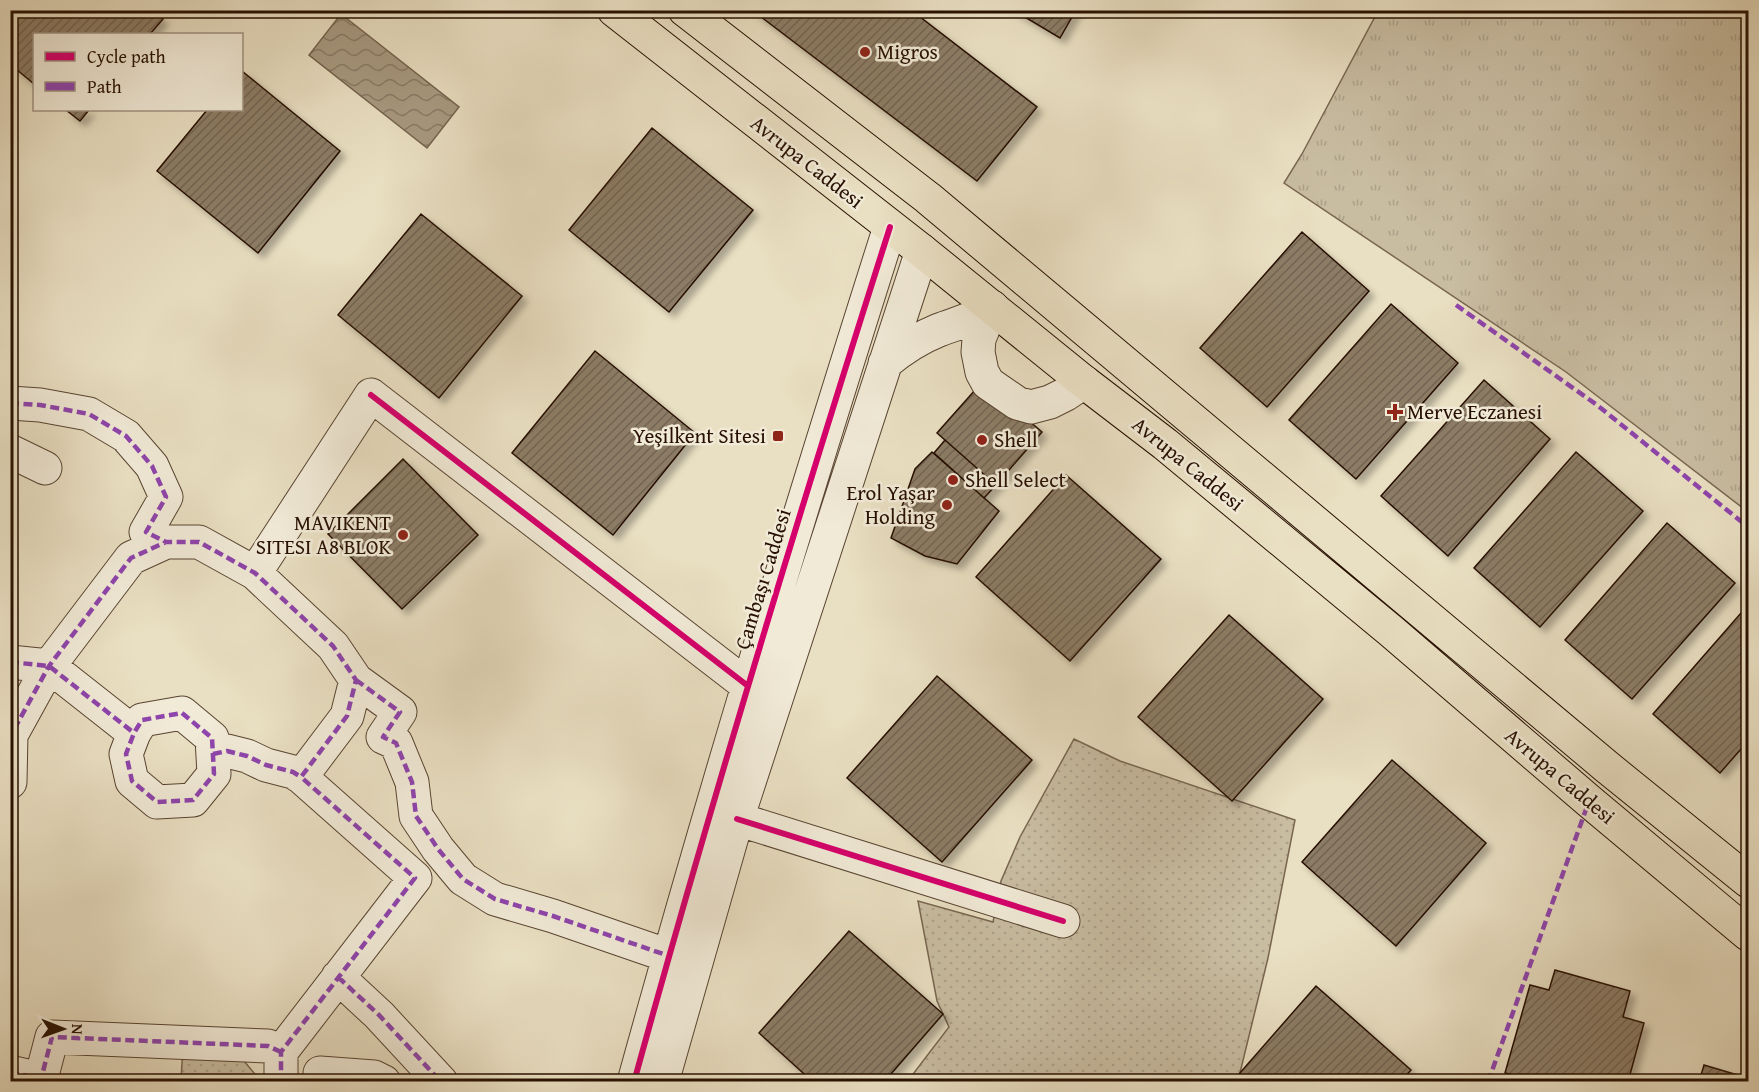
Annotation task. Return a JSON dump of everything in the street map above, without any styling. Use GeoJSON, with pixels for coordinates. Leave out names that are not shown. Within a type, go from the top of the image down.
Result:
{"type":"FeatureCollection","features":[{"type":"Feature","properties":{"kind":"main road","name":"Avrupa Caddesi"},"geometry":{"type":"LineString","coordinates":[[614,10],[1165,444],[1749,933]]}},
{"type":"Feature","properties":{"kind":"main road","name":"Avrupa Caddesi"},"geometry":{"type":"LineString","coordinates":[[685,10],[928,198],[1598,759],[1749,881]]}},
{"type":"Feature","properties":{"kind":"main road"},"geometry":{"type":"LineString","coordinates":[[890,227],[898,213],[911,204],[928,198],[931,221],[922,251]]}},
{"type":"Feature","properties":{"kind":"street","name":"Çambaşı Caddesi"},"geometry":{"type":"LineString","coordinates":[[634,1082],[748,686],[890,227]]}},
{"type":"Feature","properties":{"kind":"street"},"geometry":{"type":"LineString","coordinates":[[662,1082],[737,819],[922,251]]}},
{"type":"Feature","properties":{"kind":"street"},"geometry":{"type":"LineString","coordinates":[[885,363],[917,340],[981,316],[992,307]]}},
{"type":"Feature","properties":{"kind":"street"},"geometry":{"type":"LineString","coordinates":[[992,307],[979,339],[978,352],[982,372],[988,383],[1017,403],[1031,407],[1050,402],[1084,382]]}},
{"type":"Feature","properties":{"kind":"street"},"geometry":{"type":"LineString","coordinates":[[255,573],[371,395],[748,686]]}},
{"type":"Feature","properties":{"kind":"street"},"geometry":{"type":"LineString","coordinates":[[10,403],[40,405],[89,414],[126,436],[152,466],[166,497],[146,532],[166,542]]}},
{"type":"Feature","properties":{"kind":"street"},"geometry":{"type":"LineString","coordinates":[[10,451],[45,468]]}},
{"type":"Feature","properties":{"kind":"street"},"geometry":{"type":"LineString","coordinates":[[10,782],[11,735],[49,666],[131,558],[166,542],[199,542],[255,573],[333,646],[356,680],[399,712],[383,737],[396,743],[412,782],[416,816],[438,849],[463,879],[495,899],[553,916],[669,956]]}},
{"type":"Feature","properties":{"kind":"street"},"geometry":{"type":"LineString","coordinates":[[10,662],[49,666],[134,733]]}},
{"type":"Feature","properties":{"kind":"street"},"geometry":{"type":"LineString","coordinates":[[301,777],[347,716],[356,680]]}},
{"type":"Feature","properties":{"kind":"street"},"geometry":{"type":"LineString","coordinates":[[182,713],[212,738],[214,774],[193,800],[157,802],[132,781],[126,754],[134,733],[142,720],[182,713]]}},
{"type":"Feature","properties":{"kind":"street"},"geometry":{"type":"LineString","coordinates":[[10,1072],[41,1079],[52,1037],[268,1046],[281,1067],[338,977],[415,878],[293,771],[266,765],[248,756],[227,751],[213,754]]}},
{"type":"Feature","properties":{"kind":"street"},"geometry":{"type":"LineString","coordinates":[[737,819],[1063,921]]}},
{"type":"Feature","properties":{"kind":"street"},"geometry":{"type":"LineString","coordinates":[[338,977],[379,1015],[441,1082]]}},
{"type":"Feature","properties":{"kind":"street"},"geometry":{"type":"LineString","coordinates":[[320,1073],[375,1077],[384,1082]]}},
{"type":"Feature","properties":{"kind":"green space"},"geometry":{"type":"Polygon","coordinates":[[[1378,11],[1748,11],[1748,512],[1566,372],[1284,183],[1302,154],[1378,11]]]}},
{"type":"Feature","properties":{"kind":"green space"},"geometry":{"type":"Polygon","coordinates":[[[1074,739],[1120,761],[1295,820],[1268,958],[1238,1081],[907,1082],[949,1027],[937,1001],[918,901],[993,922],[1001,881],[1020,837],[1074,739]]]}},
{"type":"Feature","properties":{"kind":"green space"},"geometry":{"type":"Polygon","coordinates":[[[183,1048],[239,1055],[259,1082],[167,1082],[181,1079],[183,1048]]]}},
{"type":"Feature","properties":{"kind":"water"},"geometry":{"type":"Polygon","coordinates":[[[341,14],[459,107],[427,148],[309,55],[341,14]]]}},
{"type":"Feature","properties":{"kind":"building"},"geometry":{"type":"Polygon","coordinates":[[[10,10],[152,10],[163,19],[151,33],[33,33],[33,83],[10,64],[10,10]]]}},
{"type":"Feature","properties":{"kind":"building"},"geometry":{"type":"Polygon","coordinates":[[[752,10],[911,10],[1037,107],[977,181],[752,10]]]}},
{"type":"Feature","properties":{"kind":"building"},"geometry":{"type":"Polygon","coordinates":[[[1013,10],[1076,10],[1060,38],[1013,10]]]}},
{"type":"Feature","properties":{"kind":"building"},"geometry":{"type":"Polygon","coordinates":[[[243,72],[340,151],[258,253],[157,171],[206,111],[243,111],[243,72]]]}},
{"type":"Feature","properties":{"kind":"building"},"geometry":{"type":"Polygon","coordinates":[[[67,111],[88,111],[80,121],[67,111]]]}},
{"type":"Feature","properties":{"kind":"building"},"geometry":{"type":"Polygon","coordinates":[[[652,128],[753,210],[669,312],[569,230],[652,128]]]}},
{"type":"Feature","properties":{"kind":"building"},"geometry":{"type":"Polygon","coordinates":[[[421,214],[522,296],[439,398],[338,315],[421,214]]]}},
{"type":"Feature","properties":{"kind":"building"},"geometry":{"type":"Polygon","coordinates":[[[1302,232],[1369,291],[1267,407],[1200,348],[1302,232]]]}},
{"type":"Feature","properties":{"kind":"building"},"geometry":{"type":"Polygon","coordinates":[[[1391,304],[1458,363],[1356,479],[1289,420],[1391,304]]]}},
{"type":"Feature","properties":{"kind":"building"},"geometry":{"type":"Polygon","coordinates":[[[595,351],[695,433],[613,535],[512,453],[595,351]]]}},
{"type":"Feature","properties":{"kind":"building"},"geometry":{"type":"Polygon","coordinates":[[[1484,380],[1550,439],[1448,556],[1381,496],[1484,380]]]}},
{"type":"Feature","properties":{"kind":"building"},"geometry":{"type":"Polygon","coordinates":[[[983,381],[1042,432],[996,485],[937,433],[983,381]]]}},
{"type":"Feature","properties":{"kind":"building"},"geometry":{"type":"Polygon","coordinates":[[[945,440],[996,485],[984,498],[934,453],[945,440]]]}},
{"type":"Feature","properties":{"kind":"building","name":"Erol Yaşar Holding"},"geometry":{"type":"Polygon","coordinates":[[[932,452],[999,511],[957,564],[925,556],[891,538],[915,469],[932,452]]]}},
{"type":"Feature","properties":{"kind":"building"},"geometry":{"type":"Polygon","coordinates":[[[1576,452],[1643,511],[1540,627],[1474,568],[1576,452]]]}},
{"type":"Feature","properties":{"kind":"building","name":"MAVIKENT SITESI A8 BLOK"},"geometry":{"type":"Polygon","coordinates":[[[403,459],[478,535],[402,609],[328,534],[403,459]]]}},
{"type":"Feature","properties":{"kind":"building"},"geometry":{"type":"Polygon","coordinates":[[[1066,475],[1161,559],[1070,661],[976,577],[1066,475]]]}},
{"type":"Feature","properties":{"kind":"building"},"geometry":{"type":"Polygon","coordinates":[[[1667,523],[1735,583],[1632,699],[1565,640],[1667,523]]]}},
{"type":"Feature","properties":{"kind":"building"},"geometry":{"type":"Polygon","coordinates":[[[1748,605],[1748,741],[1720,773],[1653,714],[1748,605]]]}},
{"type":"Feature","properties":{"kind":"building"},"geometry":{"type":"Polygon","coordinates":[[[1229,615],[1323,699],[1232,801],[1138,717],[1229,615]]]}},
{"type":"Feature","properties":{"kind":"building"},"geometry":{"type":"Polygon","coordinates":[[[937,676],[1032,760],[942,862],[847,778],[937,676]]]}},
{"type":"Feature","properties":{"kind":"building"},"geometry":{"type":"Polygon","coordinates":[[[1392,760],[1486,843],[1396,946],[1302,862],[1392,760]]]}},
{"type":"Feature","properties":{"kind":"building"},"geometry":{"type":"Polygon","coordinates":[[[849,931],[943,1014],[884,1082],[813,1082],[759,1033],[849,931]]]}},
{"type":"Feature","properties":{"kind":"building"},"geometry":{"type":"Polygon","coordinates":[[[1555,970],[1630,991],[1623,1017],[1644,1023],[1628,1082],[1524,1082],[1525,1078],[1505,1073],[1530,985],[1549,990],[1555,970]]]}},
{"type":"Feature","properties":{"kind":"building"},"geometry":{"type":"Polygon","coordinates":[[[1316,986],[1411,1070],[1400,1082],[1232,1082],[1316,986]]]}},
{"type":"Feature","properties":{"kind":"building"},"geometry":{"type":"Polygon","coordinates":[[[1704,1065],[1748,1078],[1748,1082],[1699,1082],[1704,1065]]]}},
{"type":"Feature","properties":{"kind":"marked path"},"geometry":{"type":"LineString","coordinates":[[1456,305],[1597,405],[1748,527]]}},
{"type":"Feature","properties":{"kind":"marked path"},"geometry":{"type":"LineString","coordinates":[[10,403],[40,405],[89,414],[126,436],[152,466],[166,497],[146,532],[166,542]]}},
{"type":"Feature","properties":{"kind":"marked path"},"geometry":{"type":"LineString","coordinates":[[10,782],[11,735],[49,666],[131,558],[166,542],[199,542],[255,573],[333,646],[356,680],[347,716],[301,777],[415,878],[281,1052],[281,1082]]}},
{"type":"Feature","properties":{"kind":"marked path"},"geometry":{"type":"LineString","coordinates":[[10,662],[49,666],[134,733]]}},
{"type":"Feature","properties":{"kind":"marked path"},"geometry":{"type":"LineString","coordinates":[[356,680],[400,712],[383,737],[396,743],[412,782],[416,816],[438,849],[463,879],[495,899],[553,916],[669,956]]}},
{"type":"Feature","properties":{"kind":"marked path"},"geometry":{"type":"LineString","coordinates":[[182,713],[212,738],[214,774],[193,800],[157,802],[132,781],[126,754],[142,720],[182,713]]}},
{"type":"Feature","properties":{"kind":"marked path"},"geometry":{"type":"LineString","coordinates":[[213,754],[227,751],[247,756],[301,777]]}},
{"type":"Feature","properties":{"kind":"marked path"},"geometry":{"type":"LineString","coordinates":[[1488,1082],[1589,801]]}},
{"type":"Feature","properties":{"kind":"marked path"},"geometry":{"type":"LineString","coordinates":[[338,977],[379,1015],[441,1082]]}},
{"type":"Feature","properties":{"kind":"marked path"},"geometry":{"type":"LineString","coordinates":[[10,1072],[41,1079],[52,1037],[268,1046],[281,1052]]}},
{"type":"Feature","properties":{"kind":"cycle path"},"geometry":{"type":"LineString","coordinates":[[634,1082],[758,653],[890,227]]}},
{"type":"Feature","properties":{"kind":"cycle path"},"geometry":{"type":"LineString","coordinates":[[371,395],[748,686]]}},
{"type":"Feature","properties":{"kind":"cycle path"},"geometry":{"type":"LineString","coordinates":[[737,819],[1063,921]]}},
{"type":"Feature","properties":{"kind":"place","name":"Migros"},"geometry":{"type":"Point","coordinates":[865,52]}},
{"type":"Feature","properties":{"kind":"place","name":"Merve Eczanesi"},"geometry":{"type":"Point","coordinates":[1395,412]}},
{"type":"Feature","properties":{"kind":"place","name":"Yeşilkent Sitesi"},"geometry":{"type":"Point","coordinates":[778,436]}},
{"type":"Feature","properties":{"kind":"place","name":"Shell"},"geometry":{"type":"Point","coordinates":[982,440]}},
{"type":"Feature","properties":{"kind":"place","name":"Shell Select"},"geometry":{"type":"Point","coordinates":[953,480]}},
{"type":"Feature","properties":{"kind":"place","name":"Erol Yaşar Holding"},"geometry":{"type":"Point","coordinates":[947,505]}},
{"type":"Feature","properties":{"kind":"place","name":"MAVIKENT SITESI A8 BLOK"},"geometry":{"type":"Point","coordinates":[403,535]}}]}
